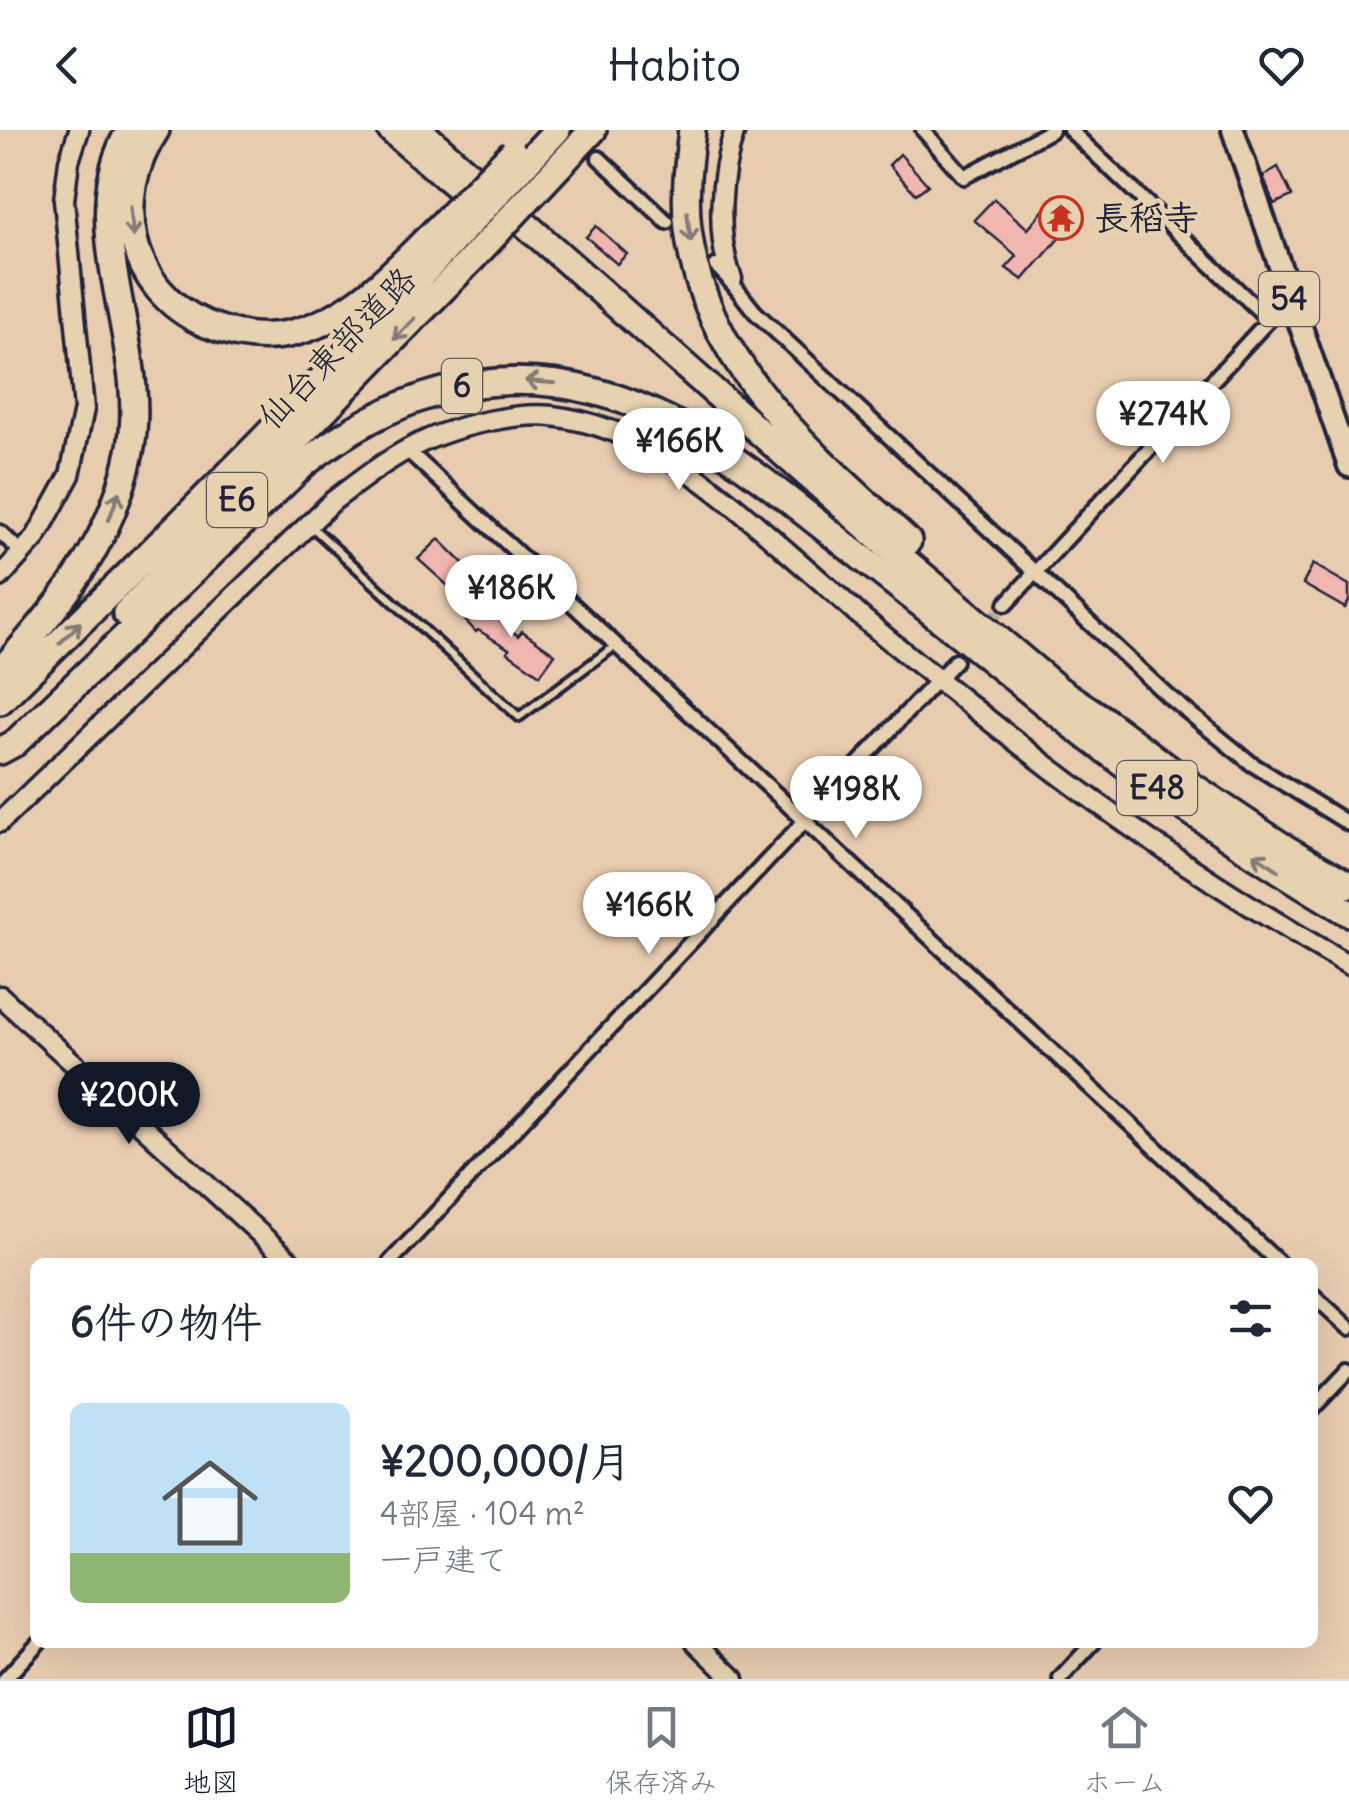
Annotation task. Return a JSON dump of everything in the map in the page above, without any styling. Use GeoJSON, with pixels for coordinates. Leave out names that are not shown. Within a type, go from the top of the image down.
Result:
{"type":"FeatureCollection","features":[{"type":"Feature","properties":{"kind":"highway"},"geometry":{"type":"LineString","coordinates":[[0,672],[56,606],[96,548],[113,510],[131,449],[128,341],[108,222],[115,163],[130,130]]}},
{"type":"Feature","properties":{"kind":"highway"},"geometry":{"type":"LineString","coordinates":[[156,130],[142,152],[130,191],[132,234],[146,274],[162,294],[195,319],[216,328],[238,336],[266,337],[285,335],[328,320],[454,242]]}},
{"type":"Feature","properties":{"kind":"highway"},"geometry":{"type":"LineString","coordinates":[[391,130],[914,586],[966,654]]}},
{"type":"Feature","properties":{"kind":"highway"},"geometry":{"type":"LineString","coordinates":[[420,130],[897,554],[1059,690],[1104,720]]}},
{"type":"Feature","properties":{"kind":"highway"},"geometry":{"type":"LineString","coordinates":[[519,158],[533,130]]}},
{"type":"Feature","properties":{"kind":"highway","name":"仙台東部道路"},"geometry":{"type":"LineString","coordinates":[[0,738],[271,466],[519,158],[557,130]]}},
{"type":"Feature","properties":{"kind":"highway","name":"仙台東部道路"},"geometry":{"type":"LineString","coordinates":[[0,700],[162,542],[454,242],[545,181],[593,130]]}},
{"type":"Feature","properties":{"kind":"highway"},"geometry":{"type":"LineString","coordinates":[[692,130],[686,201],[694,264],[718,330],[740,366],[794,433],[1104,720]]}},
{"type":"Feature","properties":{"kind":"highway","name":"6"},"geometry":{"type":"LineString","coordinates":[[0,752],[304,464],[336,439],[398,405],[456,387],[489,383],[521,380],[589,390],[630,403],[678,426],[732,458],[966,654]]}},
{"type":"Feature","properties":{"kind":"highway","name":"E48"},"geometry":{"type":"LineString","coordinates":[[966,654],[1194,814],[1349,913]]}},
{"type":"Feature","properties":{"kind":"highway","name":"E48"},"geometry":{"type":"LineString","coordinates":[[1104,720],[1223,807],[1349,885]]}},
{"type":"Feature","properties":{"kind":"main road","name":"54"},"geometry":{"type":"LineString","coordinates":[[1232,130],[1348,454]]}},
{"type":"Feature","properties":{"kind":"street"},"geometry":{"type":"LineString","coordinates":[[0,577],[36,538],[70,475],[84,409],[64,200],[69,161],[79,130]]}},
{"type":"Feature","properties":{"kind":"street"},"geometry":{"type":"LineString","coordinates":[[735,130],[723,190],[724,249],[737,291],[756,313],[1168,696],[1252,764],[1349,824]]}},
{"type":"Feature","properties":{"kind":"street"},"geometry":{"type":"LineString","coordinates":[[923,130],[964,177],[1052,130]]}},
{"type":"Feature","properties":{"kind":"street"},"geometry":{"type":"LineString","coordinates":[[1070,130],[1269,320]]}},
{"type":"Feature","properties":{"kind":"street"},"geometry":{"type":"LineString","coordinates":[[599,158],[668,222]]}},
{"type":"Feature","properties":{"kind":"street"},"geometry":{"type":"LineString","coordinates":[[716,266],[732,279]]}},
{"type":"Feature","properties":{"kind":"street"},"geometry":{"type":"LineString","coordinates":[[1006,604],[1289,298]]}},
{"type":"Feature","properties":{"kind":"street"},"geometry":{"type":"LineString","coordinates":[[0,822],[332,501],[380,464],[424,439],[475,423],[513,416],[550,416],[591,424],[636,441],[706,482],[1027,750],[1242,902],[1349,965]]}},
{"type":"Feature","properties":{"kind":"street"},"geometry":{"type":"LineString","coordinates":[[406,449],[1274,1258]]}},
{"type":"Feature","properties":{"kind":"street"},"geometry":{"type":"LineString","coordinates":[[0,532],[22,552]]}},
{"type":"Feature","properties":{"kind":"street"},"geometry":{"type":"LineString","coordinates":[[394,1258],[938,679],[966,654]]}},
{"type":"Feature","properties":{"kind":"street"},"geometry":{"type":"LineString","coordinates":[[0,996],[287,1258]]}},
{"type":"Feature","properties":{"kind":"street"},"geometry":{"type":"LineString","coordinates":[[1318,1300],[1349,1328]]}},
{"type":"Feature","properties":{"kind":"street"},"geometry":{"type":"LineString","coordinates":[[1318,1403],[1349,1370]]}},
{"type":"Feature","properties":{"kind":"street"},"geometry":{"type":"LineString","coordinates":[[5,1679],[33,1648]]}},
{"type":"Feature","properties":{"kind":"street"},"geometry":{"type":"LineString","coordinates":[[702,1648],[734,1679]]}},
{"type":"Feature","properties":{"kind":"street"},"geometry":{"type":"LineString","coordinates":[[1060,1679],[1088,1648]]}},
{"type":"Feature","properties":{"kind":"lane"},"geometry":{"type":"LineString","coordinates":[[308,524],[519,717],[616,645]]}},
{"type":"Feature","properties":{"kind":"building"},"geometry":{"type":"Polygon","coordinates":[[[900,154],[928,185],[916,194],[889,165],[900,154]]]}},
{"type":"Feature","properties":{"kind":"building"},"geometry":{"type":"Polygon","coordinates":[[[1278,167],[1292,196],[1274,204],[1263,176],[1278,167]]]}},
{"type":"Feature","properties":{"kind":"building"},"geometry":{"type":"Polygon","coordinates":[[[1055,196],[1080,214],[1023,280],[1006,268],[1017,256],[974,220],[994,199],[1028,229],[1055,196]]]}},
{"type":"Feature","properties":{"kind":"building"},"geometry":{"type":"Polygon","coordinates":[[[596,226],[627,254],[617,264],[586,237],[596,226]]]}},
{"type":"Feature","properties":{"kind":"building"},"geometry":{"type":"Polygon","coordinates":[[[439,539],[476,576],[457,594],[418,559],[439,539]]]}},
{"type":"Feature","properties":{"kind":"building"},"geometry":{"type":"Polygon","coordinates":[[[1313,564],[1349,585],[1345,608],[1303,584],[1313,564]]]}},
{"type":"Feature","properties":{"kind":"building"},"geometry":{"type":"Polygon","coordinates":[[[480,603],[518,636],[522,631],[555,654],[540,675],[507,652],[509,649],[476,632],[465,620],[480,603]]]}},
{"type":"Feature","properties":{"kind":"tunnel"},"geometry":{"type":"LineString","coordinates":[[569,130],[599,158]]}},
{"type":"Feature","properties":{"kind":"tunnel"},"geometry":{"type":"LineString","coordinates":[[955,661],[1006,604]]}},
{"type":"Feature","properties":{"kind":"place","name":"長稻寺"},"geometry":{"type":"Point","coordinates":[1061,218]}}]}
